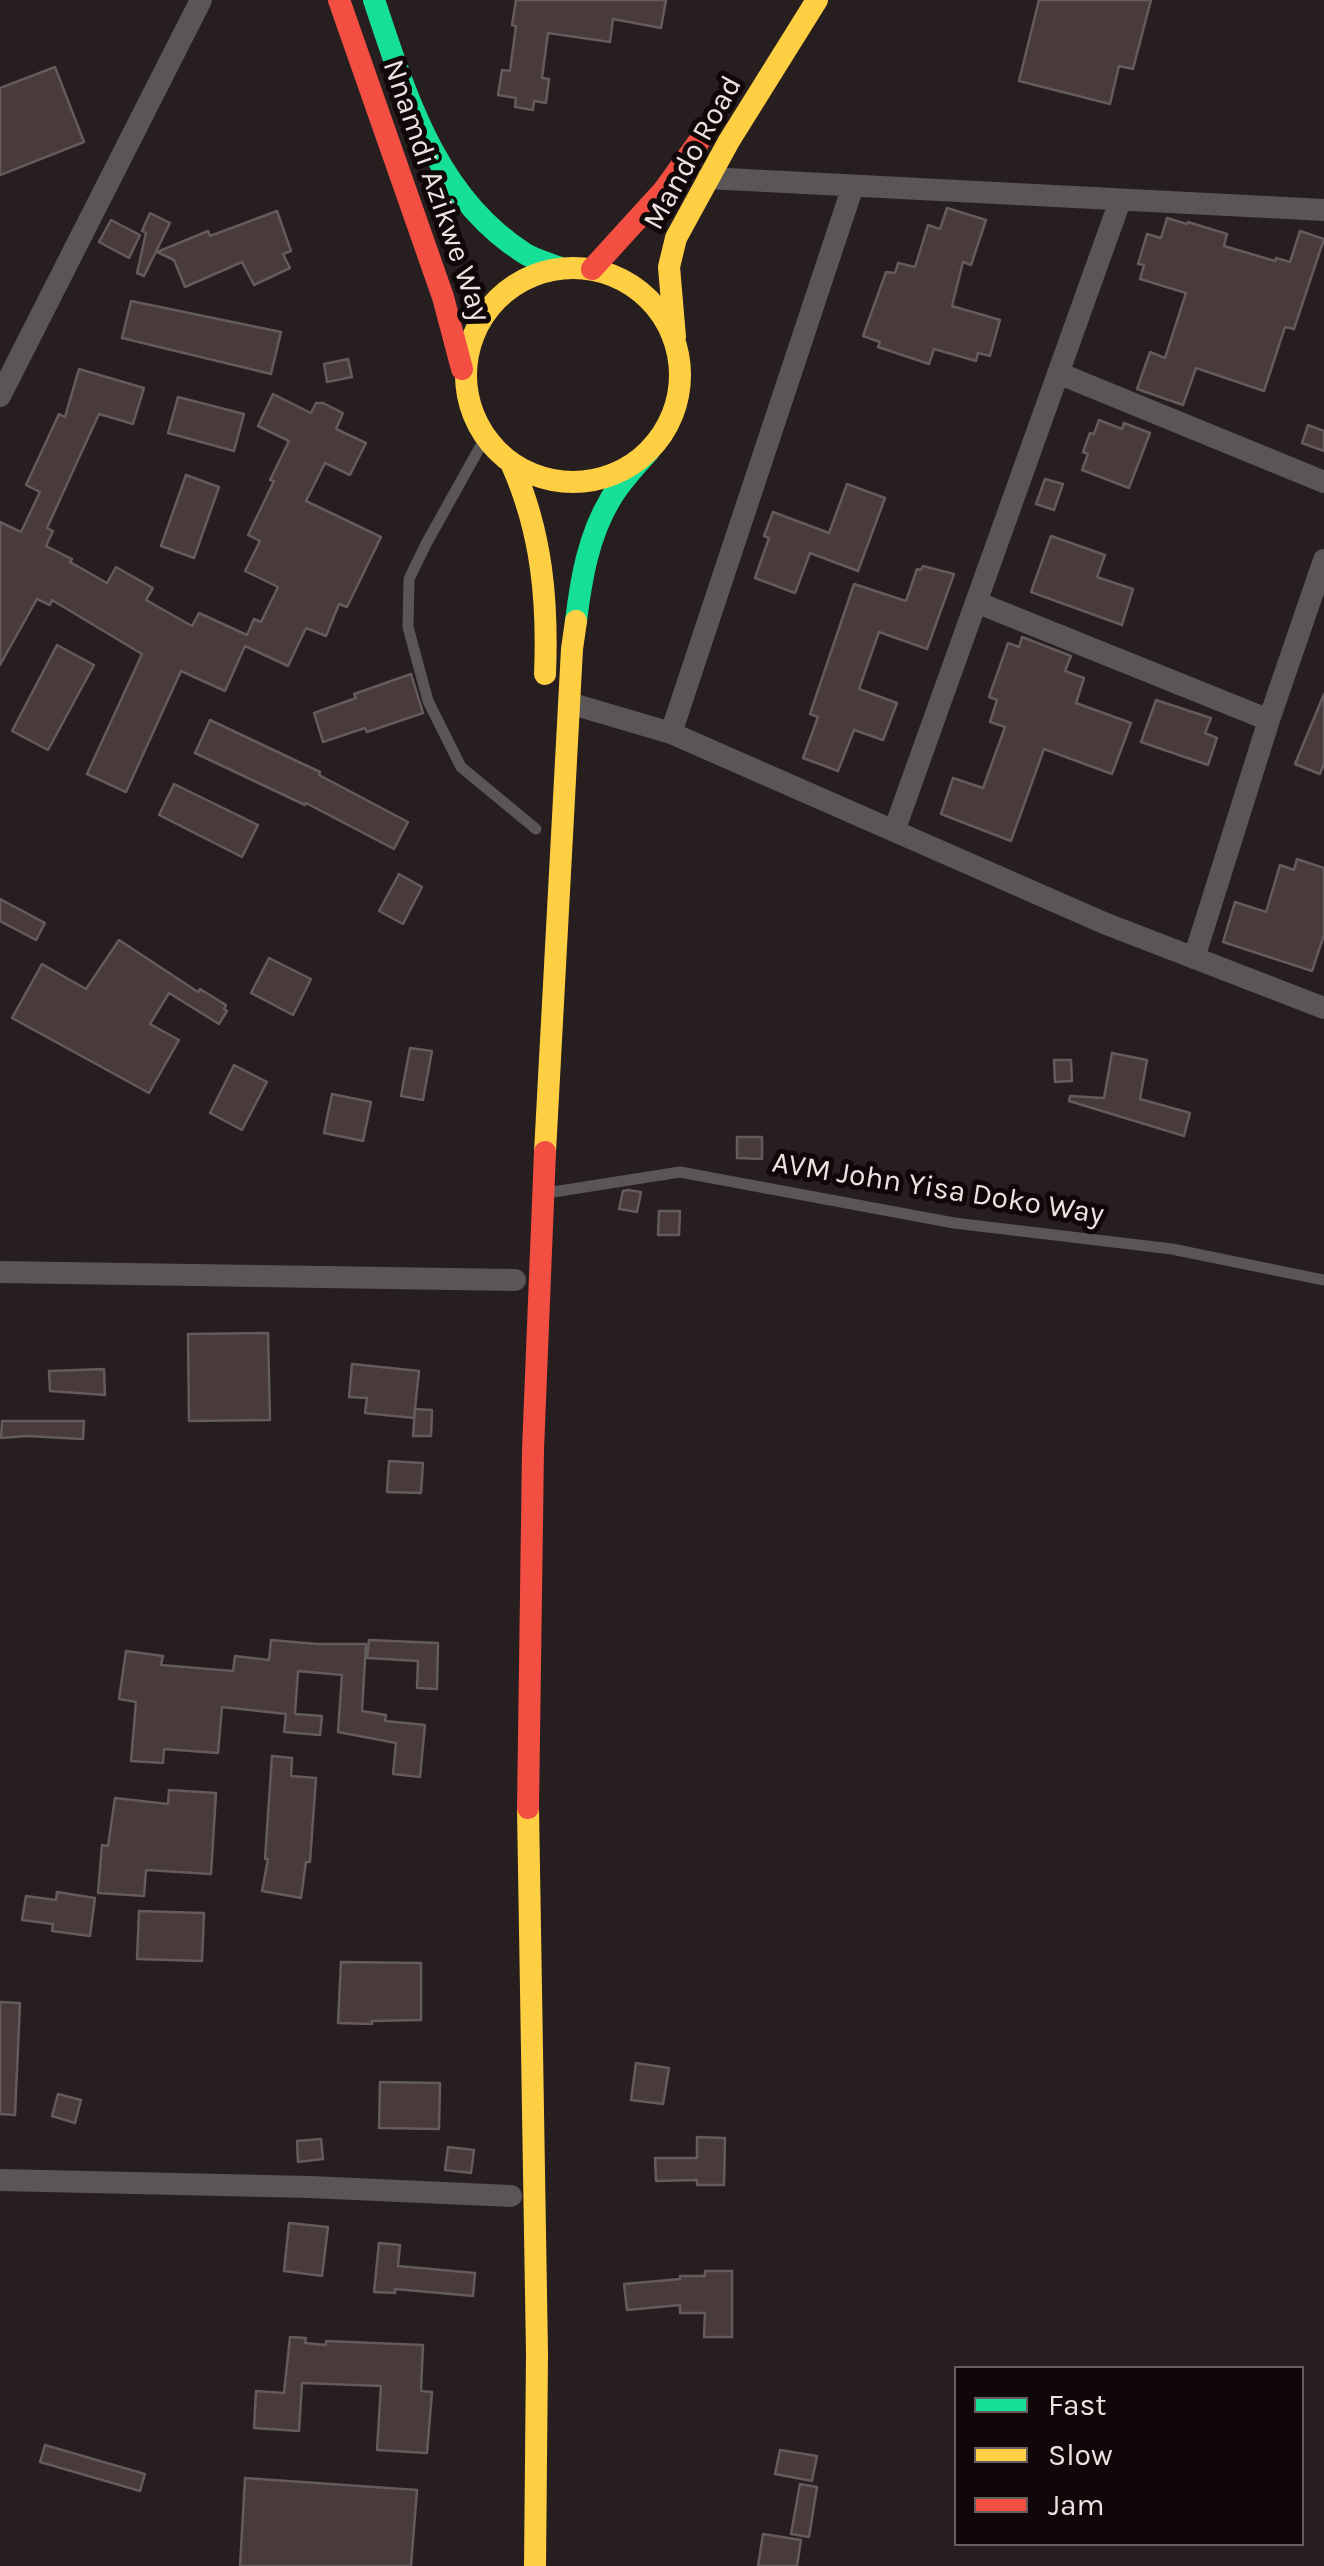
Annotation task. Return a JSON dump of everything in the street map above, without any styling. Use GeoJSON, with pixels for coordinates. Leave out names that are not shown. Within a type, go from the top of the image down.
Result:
{"type":"FeatureCollection","features":[{"type":"Feature","properties":{"kind":"highway","name":"Nnamdi Azikwe Way"},"geometry":{"type":"LineString","coordinates":[[339,0],[444,297],[468,404]]}},
{"type":"Feature","properties":{"kind":"highway","name":"Nnamdi Azikwe Way"},"geometry":{"type":"LineString","coordinates":[[374,0],[422,135],[442,172],[495,232],[527,255],[560,268]]}},
{"type":"Feature","properties":{"kind":"highway","name":"Mando Road"},"geometry":{"type":"LineString","coordinates":[[677,347],[669,267],[676,238],[708,178],[817,0]]}},
{"type":"Feature","properties":{"kind":"highway","name":"Mando Road"},"geometry":{"type":"LineString","coordinates":[[592,269],[682,171],[712,120]]}},
{"type":"Feature","properties":{"kind":"highway"},"geometry":{"type":"LineString","coordinates":[[535,2566],[528,1717],[531,1536],[572,649],[586,560],[596,528],[609,501],[670,420],[680,384],[677,347],[659,310],[630,283],[592,269],[560,268],[524,279],[495,301],[474,332],[466,367],[468,404],[485,438],[512,465],[534,520],[546,598],[543,700]]}},
{"type":"Feature","properties":{"kind":"highway"},"geometry":{"type":"LineString","coordinates":[[512,465],[546,480],[583,483],[619,473],[649,451]]}},
{"type":"Feature","properties":{"kind":"highway"},"geometry":{"type":"LineString","coordinates":[[536,839],[538,792]]}},
{"type":"Feature","properties":{"kind":"highway"},"geometry":{"type":"LineString","coordinates":[[506,1823],[507,1717]]}},
{"type":"Feature","properties":{"kind":"highway"},"geometry":{"type":"LineString","coordinates":[[513,2549],[514,2308]]}},
{"type":"Feature","properties":{"kind":"street"},"geometry":{"type":"LineString","coordinates":[[0,396],[202,0]]}},
{"type":"Feature","properties":{"kind":"street"},"geometry":{"type":"LineString","coordinates":[[708,178],[1324,210]]}},
{"type":"Feature","properties":{"kind":"street"},"geometry":{"type":"LineString","coordinates":[[670,733],[853,186]]}},
{"type":"Feature","properties":{"kind":"street"},"geometry":{"type":"LineString","coordinates":[[894,831],[1120,200]]}},
{"type":"Feature","properties":{"kind":"street"},"geometry":{"type":"LineString","coordinates":[[1058,372],[1324,482]]}},
{"type":"Feature","properties":{"kind":"street"},"geometry":{"type":"LineString","coordinates":[[1194,958],[1268,720],[1324,560]]}},
{"type":"Feature","properties":{"kind":"street"},"geometry":{"type":"LineString","coordinates":[[976,602],[1268,720]]}},
{"type":"Feature","properties":{"kind":"street"},"geometry":{"type":"LineString","coordinates":[[569,703],[670,733],[1104,924],[1324,1008]]}},
{"type":"Feature","properties":{"kind":"street"},"geometry":{"type":"LineString","coordinates":[[0,1272],[515,1281]]}},
{"type":"Feature","properties":{"kind":"street"},"geometry":{"type":"LineString","coordinates":[[0,2180],[511,2196]]}},
{"type":"Feature","properties":{"kind":"lane"},"geometry":{"type":"LineString","coordinates":[[485,438],[409,580],[408,626],[428,701],[461,767],[536,839]]}},
{"type":"Feature","properties":{"kind":"lane","name":"AVM John Yisa Doko Way"},"geometry":{"type":"LineString","coordinates":[[544,1193],[680,1172],[954,1223],[1172,1249],[1324,1280]]}},
{"type":"Feature","properties":{"kind":"building"},"geometry":{"type":"Polygon","coordinates":[[[516,0],[666,0],[661,28],[613,19],[610,42],[548,33],[542,78],[549,79],[546,103],[534,101],[533,110],[515,107],[516,98],[498,95],[502,70],[510,71],[516,0]]]}},
{"type":"Feature","properties":{"kind":"building"},"geometry":{"type":"Polygon","coordinates":[[[1039,0],[1151,0],[1133,69],[1119,66],[1110,104],[1019,81],[1039,0]]]}},
{"type":"Feature","properties":{"kind":"building"},"geometry":{"type":"Polygon","coordinates":[[[55,67],[84,142],[0,175],[0,88],[55,67]]]}},
{"type":"Feature","properties":{"kind":"building"},"geometry":{"type":"Polygon","coordinates":[[[947,208],[986,220],[971,265],[963,262],[952,306],[1000,320],[990,356],[978,353],[976,361],[934,349],[929,364],[878,347],[880,342],[863,336],[886,272],[895,273],[898,263],[915,267],[928,225],[940,229],[947,208]]]}},
{"type":"Feature","properties":{"kind":"building"},"geometry":{"type":"Polygon","coordinates":[[[277,211],[291,251],[283,254],[290,268],[254,285],[242,262],[185,287],[174,260],[157,252],[208,231],[210,236],[277,211]]]}},
{"type":"Feature","properties":{"kind":"building"},"geometry":{"type":"Polygon","coordinates":[[[150,213],[170,223],[144,276],[137,273],[146,233],[142,231],[150,213]]]}},
{"type":"Feature","properties":{"kind":"building"},"geometry":{"type":"Polygon","coordinates":[[[1167,218],[1227,234],[1224,246],[1275,261],[1276,258],[1290,262],[1300,231],[1324,239],[1294,329],[1285,327],[1264,391],[1196,368],[1183,405],[1137,389],[1150,352],[1165,358],[1186,293],[1140,279],[1144,265],[1138,264],[1147,234],[1161,238],[1167,218]]]}},
{"type":"Feature","properties":{"kind":"building"},"geometry":{"type":"Polygon","coordinates":[[[111,220],[140,235],[129,258],[99,242],[111,220]]]}},
{"type":"Feature","properties":{"kind":"building"},"geometry":{"type":"Polygon","coordinates":[[[131,301],[281,332],[271,374],[122,338],[131,301]]]}},
{"type":"Feature","properties":{"kind":"building"},"geometry":{"type":"Polygon","coordinates":[[[348,359],[352,377],[327,382],[324,364],[348,359]]]}},
{"type":"Feature","properties":{"kind":"building"},"geometry":{"type":"Polygon","coordinates":[[[79,369],[144,388],[133,424],[99,414],[47,528],[53,531],[46,546],[107,583],[116,567],[153,588],[146,600],[192,626],[199,613],[247,635],[254,619],[261,622],[278,587],[245,571],[260,541],[248,535],[289,441],[258,426],[273,394],[311,413],[316,403],[323,403],[343,413],[336,429],[366,443],[350,475],[325,463],[306,501],[381,537],[347,607],[339,604],[326,636],[306,628],[288,666],[245,646],[225,691],[181,671],[126,792],[87,774],[142,654],[52,600],[50,605],[37,599],[0,665],[0,522],[21,532],[40,492],[26,485],[59,414],[65,417],[79,369]]]}},
{"type":"Feature","properties":{"kind":"building"},"geometry":{"type":"Polygon","coordinates":[[[178,397],[244,414],[234,451],[168,433],[178,397]]]}},
{"type":"Feature","properties":{"kind":"building"},"geometry":{"type":"Polygon","coordinates":[[[1099,420],[1122,429],[1124,423],[1150,433],[1129,488],[1082,470],[1088,454],[1083,452],[1099,420]]]}},
{"type":"Feature","properties":{"kind":"building"},"geometry":{"type":"Polygon","coordinates":[[[1308,425],[1324,431],[1324,451],[1302,443],[1308,425]]]}},
{"type":"Feature","properties":{"kind":"building"},"geometry":{"type":"Polygon","coordinates":[[[186,475],[219,487],[194,558],[161,546],[186,475]]]}},
{"type":"Feature","properties":{"kind":"building"},"geometry":{"type":"Polygon","coordinates":[[[1045,479],[1063,484],[1054,510],[1036,504],[1045,479]]]}},
{"type":"Feature","properties":{"kind":"building"},"geometry":{"type":"Polygon","coordinates":[[[847,484],[885,498],[858,571],[810,553],[795,593],[755,578],[773,512],[829,533],[847,484]]]}},
{"type":"Feature","properties":{"kind":"building"},"geometry":{"type":"Polygon","coordinates":[[[1051,536],[1105,555],[1097,577],[1133,589],[1122,625],[1031,592],[1051,536]]]}},
{"type":"Feature","properties":{"kind":"building"},"geometry":{"type":"Polygon","coordinates":[[[923,566],[954,574],[927,649],[879,632],[859,689],[897,703],[883,740],[854,730],[838,771],[803,758],[818,717],[810,714],[854,584],[906,601],[917,569],[923,566]]]}},
{"type":"Feature","properties":{"kind":"building"},"geometry":{"type":"Polygon","coordinates":[[[1022,637],[1071,656],[1065,671],[1084,678],[1076,703],[1131,723],[1112,774],[1044,749],[1011,841],[941,814],[953,778],[983,788],[1005,727],[990,722],[997,700],[989,697],[1008,643],[1019,647],[1022,637]]]}},
{"type":"Feature","properties":{"kind":"building"},"geometry":{"type":"Polygon","coordinates":[[[57,645],[94,665],[48,750],[12,731],[57,645]]]}},
{"type":"Feature","properties":{"kind":"building"},"geometry":{"type":"Polygon","coordinates":[[[411,674],[423,713],[323,742],[314,713],[411,674]]]}},
{"type":"Feature","properties":{"kind":"building"},"geometry":{"type":"Polygon","coordinates":[[[1324,694],[1324,764],[1320,774],[1295,764],[1324,694]]]}},
{"type":"Feature","properties":{"kind":"building"},"geometry":{"type":"Polygon","coordinates":[[[1156,700],[1211,718],[1205,733],[1217,738],[1208,765],[1141,742],[1156,700]]]}},
{"type":"Feature","properties":{"kind":"building"},"geometry":{"type":"Polygon","coordinates":[[[210,720],[320,772],[319,775],[408,822],[394,849],[306,803],[195,753],[210,720]]]}},
{"type":"Feature","properties":{"kind":"building"},"geometry":{"type":"Polygon","coordinates":[[[174,784],[258,825],[242,857],[159,815],[174,784]]]}},
{"type":"Feature","properties":{"kind":"building"},"geometry":{"type":"Polygon","coordinates":[[[1297,859],[1324,868],[1324,935],[1312,971],[1223,942],[1235,902],[1266,912],[1280,865],[1294,870],[1297,859]]]}},
{"type":"Feature","properties":{"kind":"building"},"geometry":{"type":"Polygon","coordinates":[[[399,874],[422,887],[403,924],[379,911],[399,874]]]}},
{"type":"Feature","properties":{"kind":"building"},"geometry":{"type":"Polygon","coordinates":[[[0,899],[45,923],[36,940],[0,921],[0,899]]]}},
{"type":"Feature","properties":{"kind":"building"},"geometry":{"type":"Polygon","coordinates":[[[119,940],[198,992],[200,989],[226,1005],[227,1011],[219,1024],[169,993],[150,1024],[179,1040],[149,1093],[12,1018],[42,964],[86,989],[119,940]]]}},
{"type":"Feature","properties":{"kind":"building"},"geometry":{"type":"Polygon","coordinates":[[[269,958],[311,979],[293,1015],[251,993],[269,958]]]}},
{"type":"Feature","properties":{"kind":"building"},"geometry":{"type":"Polygon","coordinates":[[[410,1048],[432,1051],[423,1100],[401,1096],[410,1048]]]}},
{"type":"Feature","properties":{"kind":"building"},"geometry":{"type":"Polygon","coordinates":[[[1112,1053],[1147,1060],[1140,1099],[1190,1113],[1184,1136],[1069,1101],[1070,1096],[1104,1098],[1112,1053]]]}},
{"type":"Feature","properties":{"kind":"building"},"geometry":{"type":"Polygon","coordinates":[[[1054,1060],[1071,1060],[1072,1081],[1055,1082],[1054,1060]]]}},
{"type":"Feature","properties":{"kind":"building"},"geometry":{"type":"Polygon","coordinates":[[[234,1065],[267,1082],[242,1130],[210,1113],[234,1065]]]}},
{"type":"Feature","properties":{"kind":"building"},"geometry":{"type":"Polygon","coordinates":[[[332,1094],[371,1102],[363,1141],[324,1133],[332,1094]]]}},
{"type":"Feature","properties":{"kind":"building"},"geometry":{"type":"Polygon","coordinates":[[[737,1137],[762,1137],[762,1159],[737,1158],[737,1137]]]}},
{"type":"Feature","properties":{"kind":"building"},"geometry":{"type":"Polygon","coordinates":[[[623,1191],[641,1192],[637,1212],[619,1209],[623,1191]]]}},
{"type":"Feature","properties":{"kind":"building"},"geometry":{"type":"Polygon","coordinates":[[[659,1211],[680,1211],[679,1235],[658,1235],[659,1211]]]}},
{"type":"Feature","properties":{"kind":"building"},"geometry":{"type":"Polygon","coordinates":[[[268,1333],[270,1420],[189,1421],[188,1334],[268,1333]]]}},
{"type":"Feature","properties":{"kind":"building"},"geometry":{"type":"Polygon","coordinates":[[[352,1364],[419,1371],[414,1418],[365,1413],[367,1398],[349,1397],[352,1364]]]}},
{"type":"Feature","properties":{"kind":"building"},"geometry":{"type":"Polygon","coordinates":[[[104,1369],[105,1395],[50,1391],[49,1371],[104,1369]]]}},
{"type":"Feature","properties":{"kind":"building"},"geometry":{"type":"Polygon","coordinates":[[[415,1409],[432,1410],[431,1436],[413,1436],[415,1409]]]}},
{"type":"Feature","properties":{"kind":"building"},"geometry":{"type":"Polygon","coordinates":[[[2,1421],[84,1421],[83,1439],[1,1438],[2,1421]]]}},
{"type":"Feature","properties":{"kind":"building"},"geometry":{"type":"Polygon","coordinates":[[[389,1461],[423,1463],[421,1493],[387,1492],[389,1461]]]}},
{"type":"Feature","properties":{"kind":"building"},"geometry":{"type":"Polygon","coordinates":[[[271,1640],[366,1644],[362,1711],[386,1715],[385,1721],[425,1725],[420,1777],[393,1774],[396,1743],[338,1732],[342,1675],[298,1671],[295,1714],[322,1716],[320,1735],[284,1732],[286,1714],[222,1707],[218,1753],[164,1749],[163,1763],[131,1761],[136,1702],[119,1699],[126,1651],[163,1656],[161,1665],[233,1671],[235,1656],[269,1660],[271,1640]]]}},
{"type":"Feature","properties":{"kind":"building"},"geometry":{"type":"Polygon","coordinates":[[[369,1640],[438,1643],[437,1689],[417,1688],[418,1661],[367,1658],[369,1640]]]}},
{"type":"Feature","properties":{"kind":"building"},"geometry":{"type":"Polygon","coordinates":[[[272,1756],[292,1758],[291,1776],[316,1778],[310,1862],[306,1862],[301,1898],[262,1891],[268,1859],[272,1756]]]}},
{"type":"Feature","properties":{"kind":"building"},"geometry":{"type":"Polygon","coordinates":[[[169,1790],[216,1793],[211,1874],[146,1870],[144,1896],[98,1893],[102,1845],[108,1846],[115,1798],[168,1804],[169,1790]]]}},
{"type":"Feature","properties":{"kind":"building"},"geometry":{"type":"Polygon","coordinates":[[[57,1892],[95,1898],[90,1936],[52,1931],[53,1924],[22,1920],[26,1896],[56,1900],[57,1892]]]}},
{"type":"Feature","properties":{"kind":"building"},"geometry":{"type":"Polygon","coordinates":[[[139,1911],[204,1913],[202,1961],[137,1959],[139,1911]]]}},
{"type":"Feature","properties":{"kind":"building"},"geometry":{"type":"Polygon","coordinates":[[[341,1962],[421,1963],[421,2020],[338,2023],[341,1962]]]}},
{"type":"Feature","properties":{"kind":"building"},"geometry":{"type":"Polygon","coordinates":[[[0,2002],[20,2003],[15,2115],[0,2114],[0,2002]]]}},
{"type":"Feature","properties":{"kind":"building"},"geometry":{"type":"Polygon","coordinates":[[[636,2063],[669,2068],[663,2104],[631,2100],[636,2063]]]}},
{"type":"Feature","properties":{"kind":"building"},"geometry":{"type":"Polygon","coordinates":[[[380,2082],[440,2083],[439,2129],[379,2128],[380,2082]]]}},
{"type":"Feature","properties":{"kind":"building"},"geometry":{"type":"Polygon","coordinates":[[[58,2094],[81,2100],[75,2123],[52,2116],[58,2094]]]}},
{"type":"Feature","properties":{"kind":"building"},"geometry":{"type":"Polygon","coordinates":[[[697,2137],[725,2138],[724,2185],[697,2185],[697,2180],[656,2181],[655,2158],[697,2158],[697,2137]]]}},
{"type":"Feature","properties":{"kind":"building"},"geometry":{"type":"Polygon","coordinates":[[[321,2139],[323,2159],[298,2162],[297,2141],[321,2139]]]}},
{"type":"Feature","properties":{"kind":"building"},"geometry":{"type":"Polygon","coordinates":[[[448,2147],[474,2150],[471,2173],[445,2170],[448,2147]]]}},
{"type":"Feature","properties":{"kind":"building"},"geometry":{"type":"Polygon","coordinates":[[[289,2223],[328,2227],[322,2276],[284,2271],[289,2223]]]}},
{"type":"Feature","properties":{"kind":"building"},"geometry":{"type":"Polygon","coordinates":[[[379,2243],[400,2245],[398,2266],[475,2273],[473,2296],[395,2289],[395,2293],[374,2292],[379,2243]]]}},
{"type":"Feature","properties":{"kind":"building"},"geometry":{"type":"Polygon","coordinates":[[[705,2271],[732,2271],[732,2337],[704,2337],[705,2313],[680,2313],[680,2305],[627,2310],[624,2284],[705,2276],[705,2271]]]}},
{"type":"Feature","properties":{"kind":"building"},"geometry":{"type":"Polygon","coordinates":[[[290,2337],[326,2345],[326,2341],[423,2345],[421,2391],[432,2392],[427,2453],[377,2450],[381,2386],[302,2383],[299,2431],[254,2428],[256,2391],[284,2393],[290,2337]]]}},
{"type":"Feature","properties":{"kind":"building"},"geometry":{"type":"Polygon","coordinates":[[[45,2445],[145,2474],[140,2491],[40,2462],[45,2445]]]}},
{"type":"Feature","properties":{"kind":"building"},"geometry":{"type":"Polygon","coordinates":[[[780,2450],[817,2456],[812,2481],[775,2474],[780,2450]]]}},
{"type":"Feature","properties":{"kind":"building"},"geometry":{"type":"Polygon","coordinates":[[[245,2478],[417,2490],[411,2566],[240,2566],[245,2478]]]}},
{"type":"Feature","properties":{"kind":"building"},"geometry":{"type":"Polygon","coordinates":[[[800,2484],[817,2487],[809,2537],[791,2534],[800,2484]]]}},
{"type":"Feature","properties":{"kind":"building"},"geometry":{"type":"Polygon","coordinates":[[[763,2534],[801,2540],[797,2566],[758,2566],[763,2534]]]}},
{"type":"Feature","properties":{"kind":"traffic: fast"},"geometry":{"type":"LineString","coordinates":[[374,0],[412,107],[446,173],[493,230],[528,255],[560,268]]}},
{"type":"Feature","properties":{"kind":"traffic: fast"},"geometry":{"type":"LineString","coordinates":[[576,621],[583,574],[602,514],[649,451]]}},
{"type":"Feature","properties":{"kind":"traffic: slow"},"geometry":{"type":"LineString","coordinates":[[675,337],[669,267],[676,238],[729,141],[817,0]]}},
{"type":"Feature","properties":{"kind":"traffic: slow"},"geometry":{"type":"LineString","coordinates":[[573,268],[614,276],[649,299],[672,334],[680,375],[672,416],[649,451],[614,474],[573,482],[532,474],[497,451],[474,416],[466,375],[474,334],[497,299],[532,276],[573,268]]}},
{"type":"Feature","properties":{"kind":"traffic: slow"},"geometry":{"type":"LineString","coordinates":[[512,465],[530,516],[541,568],[545,674]]}},
{"type":"Feature","properties":{"kind":"traffic: slow"},"geometry":{"type":"LineString","coordinates":[[545,1152],[576,621]]}},
{"type":"Feature","properties":{"kind":"traffic: slow"},"geometry":{"type":"LineString","coordinates":[[528,1808],[537,2354],[535,2566]]}},
{"type":"Feature","properties":{"kind":"traffic: jam"},"geometry":{"type":"LineString","coordinates":[[339,0],[443,297],[462,369]]}},
{"type":"Feature","properties":{"kind":"traffic: jam"},"geometry":{"type":"LineString","coordinates":[[592,269],[664,190],[702,137]]}},
{"type":"Feature","properties":{"kind":"traffic: jam"},"geometry":{"type":"LineString","coordinates":[[528,1808],[533,1450],[545,1152]]}}]}
